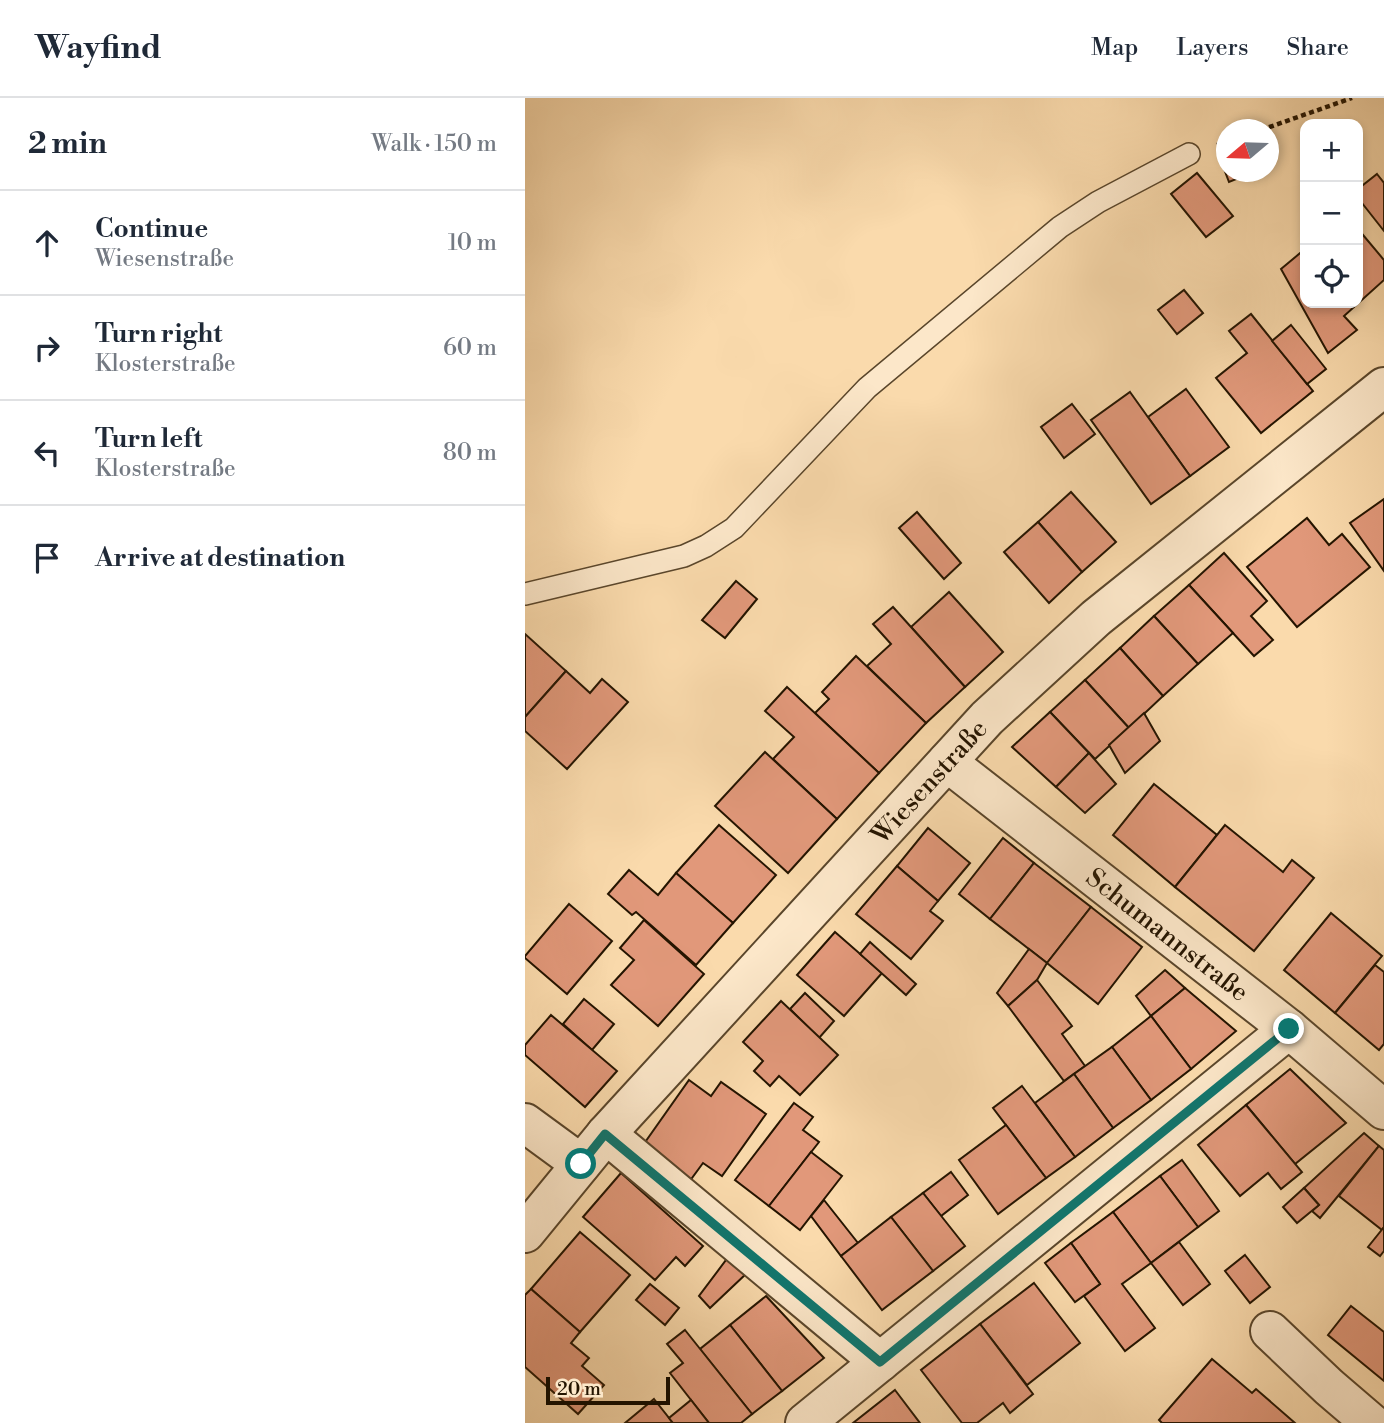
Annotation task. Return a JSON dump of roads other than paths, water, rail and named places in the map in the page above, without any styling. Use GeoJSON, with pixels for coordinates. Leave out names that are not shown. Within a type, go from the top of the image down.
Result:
{"type":"FeatureCollection","features":[{"type":"Feature","properties":{"kind":"street","name":"Wiesenstraße"},"geometry":{"type":"LineString","coordinates":[[525,1233],[605,1134],[987,718],[1096,618],[1384,387]]}},
{"type":"Feature","properties":{"kind":"street","name":"Schumannstraße"},"geometry":{"type":"LineString","coordinates":[[947,762],[1289,1029],[1384,1110]]}},
{"type":"Feature","properties":{"kind":"street"},"geometry":{"type":"LineString","coordinates":[[805,1423],[1289,1029]]}},
{"type":"Feature","properties":{"kind":"street"},"geometry":{"type":"LineString","coordinates":[[525,1122],[581,1164]]}},
{"type":"Feature","properties":{"kind":"street"},"geometry":{"type":"LineString","coordinates":[[605,1134],[880,1362]]}},
{"type":"Feature","properties":{"kind":"street"},"geometry":{"type":"LineString","coordinates":[[1270,1331],[1371,1423]]}},
{"type":"Feature","properties":{"kind":"lane"},"geometry":{"type":"LineString","coordinates":[[525,594],[684,556],[734,528],[866,388],[1059,227],[1098,202],[1189,154]]}}]}
